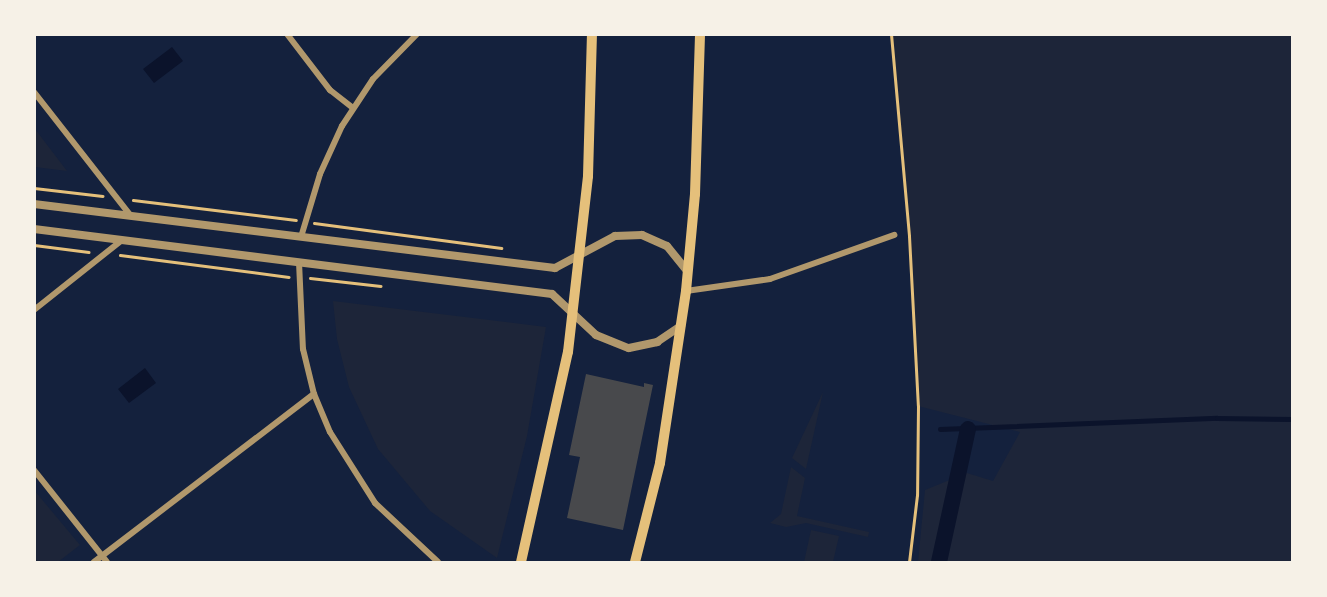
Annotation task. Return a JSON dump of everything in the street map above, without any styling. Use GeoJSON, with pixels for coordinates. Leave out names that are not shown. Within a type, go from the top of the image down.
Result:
{"type":"FeatureCollection","features":[{"type":"Feature","properties":{"kind":"main road"},"geometry":{"type":"LineString","coordinates":[[521,562],[555,424],[581,256],[591,124],[592,34]]}},
{"type":"Feature","properties":{"kind":"main road"},"geometry":{"type":"LineString","coordinates":[[635,562],[660,464],[686,291],[696,183],[700,34]]}},
{"type":"Feature","properties":{"kind":"street"},"geometry":{"type":"LineString","coordinates":[[287,34],[330,90],[353,108]]}},
{"type":"Feature","properties":{"kind":"street"},"geometry":{"type":"LineString","coordinates":[[301,237],[304,221],[330,150],[353,108],[373,79],[417,34]]}},
{"type":"Feature","properties":{"kind":"street"},"geometry":{"type":"LineString","coordinates":[[34,92],[131,216]]}},
{"type":"Feature","properties":{"kind":"street"},"geometry":{"type":"LineString","coordinates":[[34,204],[555,268],[615,237],[642,235],[667,246],[688,272]]}},
{"type":"Feature","properties":{"kind":"street"},"geometry":{"type":"LineString","coordinates":[[34,229],[552,294],[603,340],[629,348],[657,342],[681,326]]}},
{"type":"Feature","properties":{"kind":"street"},"geometry":{"type":"LineString","coordinates":[[686,291],[770,279],[894,235]]}},
{"type":"Feature","properties":{"kind":"street"},"geometry":{"type":"LineString","coordinates":[[34,310],[122,240]]}},
{"type":"Feature","properties":{"kind":"street"},"geometry":{"type":"LineString","coordinates":[[299,262],[303,349],[314,394],[338,448],[361,486],[404,534],[438,562]]}},
{"type":"Feature","properties":{"kind":"street"},"geometry":{"type":"LineString","coordinates":[[94,562],[314,394]]}},
{"type":"Feature","properties":{"kind":"street"},"geometry":{"type":"LineString","coordinates":[[34,470],[107,562]]}},
{"type":"Feature","properties":{"kind":"path"},"geometry":{"type":"LineString","coordinates":[[891,34],[909,236],[918,406],[917,495],[909,562]]}},
{"type":"Feature","properties":{"kind":"path"},"geometry":{"type":"LineString","coordinates":[[34,188],[510,249]]}},
{"type":"Feature","properties":{"kind":"path"},"geometry":{"type":"LineString","coordinates":[[34,245],[389,287]]}},
{"type":"Feature","properties":{"kind":"shaded area"},"geometry":{"type":"Polygon","coordinates":[[[891,35],[1292,35],[1292,562],[918,562],[925,490],[967,473],[993,481],[1020,432],[918,406],[909,236],[891,35]]]}},
{"type":"Feature","properties":{"kind":"shaded area"},"geometry":{"type":"Polygon","coordinates":[[[172,47],[183,61],[154,83],[143,69],[172,47]]]}},
{"type":"Feature","properties":{"kind":"shaded area"},"geometry":{"type":"Polygon","coordinates":[[[35,129],[67,171],[35,167],[35,129]]]}},
{"type":"Feature","properties":{"kind":"shaded area"},"geometry":{"type":"Polygon","coordinates":[[[333,301],[546,327],[527,436],[497,558],[430,511],[378,449],[349,387],[337,339],[333,301]]]}},
{"type":"Feature","properties":{"kind":"shaded area"},"geometry":{"type":"Polygon","coordinates":[[[145,368],[156,383],[129,403],[118,389],[145,368]]]}},
{"type":"Feature","properties":{"kind":"shaded area"},"geometry":{"type":"Polygon","coordinates":[[[823,392],[806,469],[792,458],[823,392]]]}},
{"type":"Feature","properties":{"kind":"shaded area"},"geometry":{"type":"Polygon","coordinates":[[[791,467],[805,478],[797,516],[869,532],[868,537],[806,523],[786,527],[770,523],[781,514],[791,467]]]}},
{"type":"Feature","properties":{"kind":"shaded area"},"geometry":{"type":"Polygon","coordinates":[[[34,490],[80,545],[58,562],[35,562],[34,490]]]}},
{"type":"Feature","properties":{"kind":"shaded area"},"geometry":{"type":"Polygon","coordinates":[[[811,530],[839,536],[833,562],[804,562],[811,530]]]}},
{"type":"Feature","properties":{"kind":"building"},"geometry":{"type":"Polygon","coordinates":[[[586,374],[644,387],[644,383],[653,385],[623,530],[567,518],[580,457],[569,455],[586,374]]]}},
{"type":"Feature","properties":{"kind":"waterway"},"geometry":{"type":"LineString","coordinates":[[940,429],[1217,418],[1292,419]]}},
{"type":"Feature","properties":{"kind":"waterway"},"geometry":{"type":"LineString","coordinates":[[939,562],[968,429]]}}]}
